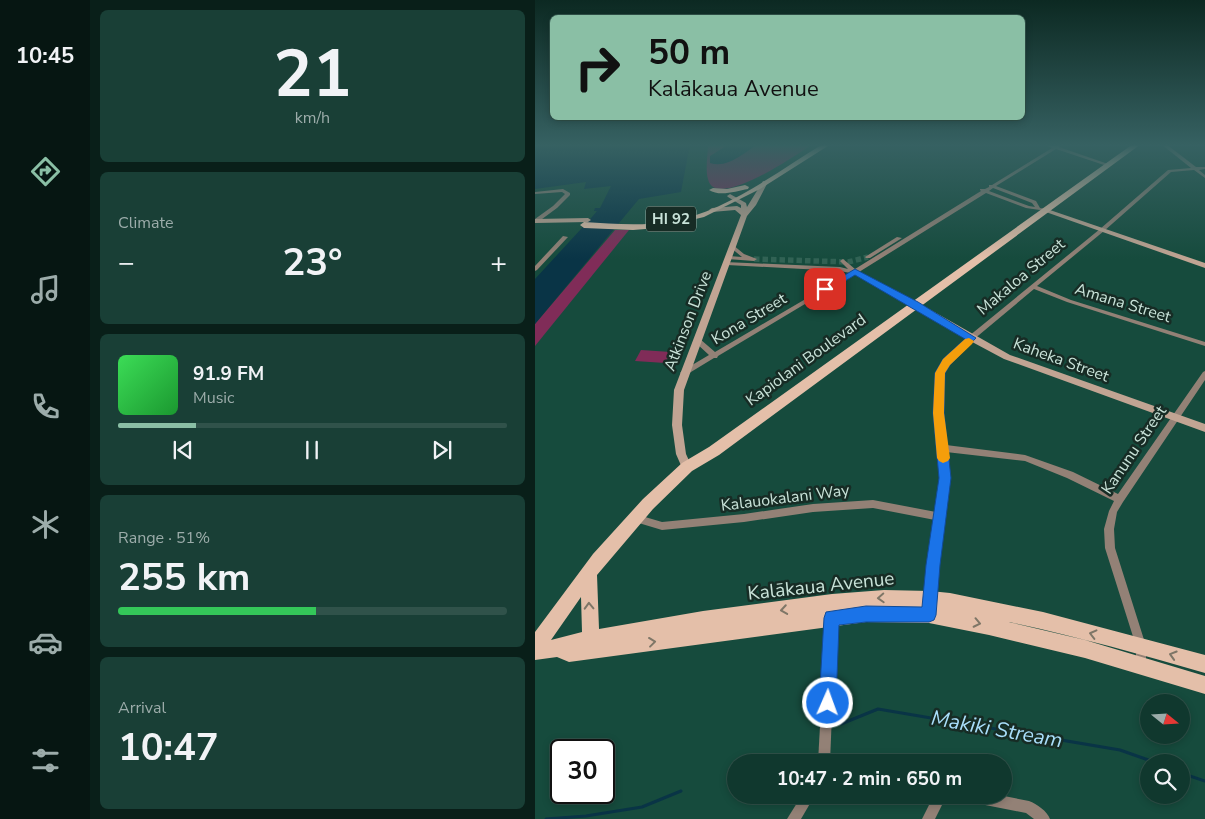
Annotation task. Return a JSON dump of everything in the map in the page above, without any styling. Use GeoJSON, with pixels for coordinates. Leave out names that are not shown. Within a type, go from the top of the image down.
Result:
{"type":"FeatureCollection","features":[{"type":"Feature","properties":{"kind":"main road","name":"HI 92"},"geometry":{"type":"LineString","coordinates":[[732,198],[753,182]]}},
{"type":"Feature","properties":{"kind":"main road","name":"HI 92"},"geometry":{"type":"LineString","coordinates":[[586,223],[651,227],[682,222],[765,182]]}},
{"type":"Feature","properties":{"kind":"main road","name":"Kapiolani Boulevard"},"geometry":{"type":"LineString","coordinates":[[535,649],[589,573],[635,518],[687,467],[714,451],[1042,209],[1082,182]]}},
{"type":"Feature","properties":{"kind":"main road"},"geometry":{"type":"LineString","coordinates":[[713,207],[719,196],[713,190],[727,191],[745,187]]}},
{"type":"Feature","properties":{"kind":"main road"},"geometry":{"type":"LineString","coordinates":[[589,573],[591,639]]}},
{"type":"Feature","properties":{"kind":"main road","name":"Kalākaua Avenue"},"geometry":{"type":"LineString","coordinates":[[535,649],[557,648],[573,642],[703,620],[832,610],[866,614],[929,607],[949,601],[1043,621],[1205,664]]}},
{"type":"Feature","properties":{"kind":"main road","name":"Kalākaua Avenue"},"geometry":{"type":"LineString","coordinates":[[929,607],[980,624],[1068,644],[1205,685]]}},
{"type":"Feature","properties":{"kind":"main road","name":"Kalākaua Avenue"},"geometry":{"type":"LineString","coordinates":[[557,648],[569,653],[832,610]]}},
{"type":"Feature","properties":{"kind":"street","name":"Atkinson Drive"},"geometry":{"type":"LineString","coordinates":[[687,467],[681,454],[677,425],[679,390],[683,374],[698,341],[744,215],[753,205],[765,182]]}},
{"type":"Feature","properties":{"kind":"street","name":"Kona Street"},"geometry":{"type":"LineString","coordinates":[[868,257],[996,182]]}},
{"type":"Feature","properties":{"kind":"street","name":"Makaloa Street"},"geometry":{"type":"LineString","coordinates":[[929,607],[945,478],[939,413],[940,373],[946,362],[971,338],[1157,182]]}},
{"type":"Feature","properties":{"kind":"street"},"geometry":{"type":"LineString","coordinates":[[990,186],[1034,202],[1042,209]]}},
{"type":"Feature","properties":{"kind":"street"},"geometry":{"type":"LineString","coordinates":[[535,193],[562,190],[567,191],[568,194],[555,208],[535,223]]}},
{"type":"Feature","properties":{"kind":"street","name":"Kona Street"},"geometry":{"type":"LineString","coordinates":[[683,374],[855,272],[983,190]]}},
{"type":"Feature","properties":{"kind":"street"},"geometry":{"type":"LineString","coordinates":[[983,190],[1028,207],[1042,209],[1205,266]]}},
{"type":"Feature","properties":{"kind":"street"},"geometry":{"type":"LineString","coordinates":[[732,198],[744,204],[744,215]]}},
{"type":"Feature","properties":{"kind":"street"},"geometry":{"type":"LineString","coordinates":[[713,207],[737,208],[744,215]]}},
{"type":"Feature","properties":{"kind":"street"},"geometry":{"type":"LineString","coordinates":[[554,219],[550,214],[555,208]]}},
{"type":"Feature","properties":{"kind":"street","name":"HI 92"},"geometry":{"type":"LineString","coordinates":[[535,223],[554,219],[586,223]]}},
{"type":"Feature","properties":{"kind":"street","name":"HI 92"},"geometry":{"type":"LineString","coordinates":[[535,223],[586,223]]}},
{"type":"Feature","properties":{"kind":"street"},"geometry":{"type":"LineString","coordinates":[[535,269],[565,237]]}},
{"type":"Feature","properties":{"kind":"street"},"geometry":{"type":"LineString","coordinates":[[728,260],[755,258],[742,255],[733,247]]}},
{"type":"Feature","properties":{"kind":"street"},"geometry":{"type":"LineString","coordinates":[[728,260],[840,269],[855,272]]}},
{"type":"Feature","properties":{"kind":"street"},"geometry":{"type":"LineString","coordinates":[[843,261],[855,272],[915,304]]}},
{"type":"Feature","properties":{"kind":"street","name":"Kona Street"},"geometry":{"type":"LineString","coordinates":[[855,272],[860,265]]}},
{"type":"Feature","properties":{"kind":"street","name":"Amana Street"},"geometry":{"type":"LineString","coordinates":[[1034,287],[1062,299],[1205,344]]}},
{"type":"Feature","properties":{"kind":"street","name":"Kaheka Street"},"geometry":{"type":"LineString","coordinates":[[915,304],[971,338],[1021,362],[1205,428]]}},
{"type":"Feature","properties":{"kind":"street"},"geometry":{"type":"LineString","coordinates":[[698,341],[715,356]]}},
{"type":"Feature","properties":{"kind":"street","name":"Kanunu Street"},"geometry":{"type":"LineString","coordinates":[[1141,666],[1141,646],[1110,548],[1111,520],[1113,511],[1120,499],[1205,374]]}},
{"type":"Feature","properties":{"kind":"street"},"geometry":{"type":"LineString","coordinates":[[943,448],[1025,458],[1070,474],[1120,499]]}},
{"type":"Feature","properties":{"kind":"street","name":"Kalauokalani Way"},"geometry":{"type":"LineString","coordinates":[[635,518],[662,526],[744,518],[813,508],[865,504],[895,507],[939,517]]}},
{"type":"Feature","properties":{"kind":"street"},"geometry":{"type":"LineString","coordinates":[[824,754],[832,610]]}},
{"type":"Feature","properties":{"kind":"street"},"geometry":{"type":"LineString","coordinates":[[1012,803],[1029,806],[1044,819]]}},
{"type":"Feature","properties":{"kind":"street"},"geometry":{"type":"LineString","coordinates":[[793,819],[803,804]]}},
{"type":"Feature","properties":{"kind":"street"},"geometry":{"type":"LineString","coordinates":[[929,819],[936,804]]}},
{"type":"Feature","properties":{"kind":"shaded area"},"geometry":{"type":"Polygon","coordinates":[[[710,182],[747,182],[725,189],[714,187],[710,182]]]}},
{"type":"Feature","properties":{"kind":"shaded area"},"geometry":{"type":"Polygon","coordinates":[[[615,230],[629,230],[535,346],[535,324],[615,230]]]}},
{"type":"Feature","properties":{"kind":"shaded area"},"geometry":{"type":"Polygon","coordinates":[[[641,350],[671,352],[665,363],[635,361],[641,350]]]}},
{"type":"Feature","properties":{"kind":"water"},"geometry":{"type":"Polygon","coordinates":[[[535,182],[584,182],[535,189],[535,182]]]}},
{"type":"Feature","properties":{"kind":"water"},"geometry":{"type":"Polygon","coordinates":[[[586,182],[683,182],[681,192],[639,199],[535,324],[535,279],[592,217],[597,211],[594,211],[595,208],[600,208],[611,186],[584,189],[586,182]]]}},
{"type":"Feature","properties":{"kind":"waterway","name":"Makiki Stream"},"geometry":{"type":"LineString","coordinates":[[841,724],[878,709],[1120,750],[1140,757]]}},
{"type":"Feature","properties":{"kind":"waterway","name":"Makiki Stream"},"geometry":{"type":"LineString","coordinates":[[1190,776],[1205,781]]}},
{"type":"Feature","properties":{"kind":"waterway","name":"Makiki Stream"},"geometry":{"type":"LineString","coordinates":[[546,819],[586,816],[642,807],[681,791]]}},
{"type":"Feature","properties":{"kind":"tunnel"},"geometry":{"type":"LineString","coordinates":[[754,259],[848,262],[868,257]]}},
{"type":"Feature","properties":{"kind":"slow traffic"},"geometry":{"type":"LineString","coordinates":[[943,458],[939,413],[940,373],[946,362],[969,341]]}},
{"type":"Feature","properties":{"kind":"route"},"geometry":{"type":"LineString","coordinates":[[825,289],[855,272],[915,304],[971,338],[946,362],[940,373],[939,413],[945,478],[931,581],[929,615],[866,614],[831,618],[828,703]]}}]}
